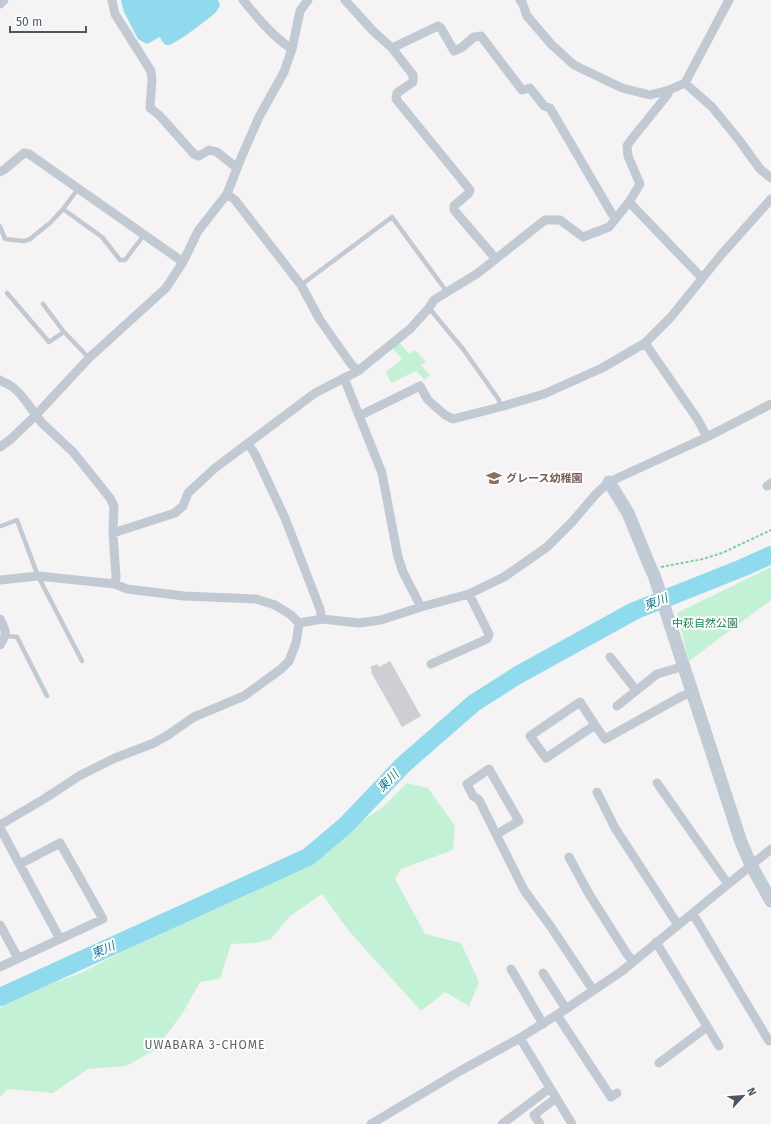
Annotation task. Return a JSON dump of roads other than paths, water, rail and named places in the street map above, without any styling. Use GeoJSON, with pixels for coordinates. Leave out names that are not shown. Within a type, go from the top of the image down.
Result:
{"type":"FeatureCollection","features":[{"type":"Feature","properties":{"kind":"street"},"geometry":{"type":"LineString","coordinates":[[0,4],[4,0]]}},
{"type":"Feature","properties":{"kind":"street"},"geometry":{"type":"LineString","coordinates":[[112,0],[115,14],[151,71],[152,80],[150,108],[159,115],[194,154],[199,156],[209,150],[217,152],[237,168]]}},
{"type":"Feature","properties":{"kind":"street"},"geometry":{"type":"LineString","coordinates":[[243,0],[256,16],[285,45],[292,49]]}},
{"type":"Feature","properties":{"kind":"street"},"geometry":{"type":"LineString","coordinates":[[0,447],[11,439],[36,415],[89,358],[166,288],[183,262],[198,231],[227,194],[259,117],[284,72],[292,49],[300,11],[308,0]]}},
{"type":"Feature","properties":{"kind":"street"},"geometry":{"type":"LineString","coordinates":[[345,0],[392,48],[413,75],[414,82],[398,93],[396,99],[470,190],[469,194],[454,206],[454,210],[495,258]]}},
{"type":"Feature","properties":{"kind":"street"},"geometry":{"type":"LineString","coordinates":[[520,0],[527,16],[550,44],[574,65],[622,88],[650,95],[669,90],[685,83],[729,0]]}},
{"type":"Feature","properties":{"kind":"street"},"geometry":{"type":"LineString","coordinates":[[392,48],[438,26],[441,28],[454,51],[461,48],[474,37],[481,36],[522,90],[530,88],[544,106],[550,108],[612,214],[616,218]]}},
{"type":"Feature","properties":{"kind":"street"},"geometry":{"type":"LineString","coordinates":[[685,83],[712,107],[760,169],[771,178]]}},
{"type":"Feature","properties":{"kind":"street"},"geometry":{"type":"LineString","coordinates":[[113,533],[175,513],[183,506],[188,493],[215,468],[315,393],[358,371],[410,329],[429,308],[434,300],[478,272],[545,220],[560,220],[583,237],[609,227],[640,184],[628,156],[627,146],[668,94],[669,90]]}},
{"type":"Feature","properties":{"kind":"street"},"geometry":{"type":"LineString","coordinates":[[0,172],[24,153],[29,154],[183,262]]}},
{"type":"Feature","properties":{"kind":"street"},"geometry":{"type":"LineString","coordinates":[[227,194],[235,200],[301,285],[320,320],[351,364],[358,371]]}},
{"type":"Feature","properties":{"kind":"street"},"geometry":{"type":"LineString","coordinates":[[359,416],[420,386],[428,400],[445,415],[453,418],[500,407],[544,394],[602,368],[645,343],[671,317],[721,254],[771,200]]}},
{"type":"Feature","properties":{"kind":"street"},"geometry":{"type":"LineString","coordinates":[[628,202],[702,278]]}},
{"type":"Feature","properties":{"kind":"street"},"geometry":{"type":"LineString","coordinates":[[645,343],[698,420],[707,437]]}},
{"type":"Feature","properties":{"kind":"street"},"geometry":{"type":"LineString","coordinates":[[344,378],[382,473],[398,557],[403,572],[421,607]]}},
{"type":"Feature","properties":{"kind":"street"},"geometry":{"type":"LineString","coordinates":[[0,380],[3,383],[11,385],[17,391],[42,423],[73,452],[110,498],[114,506],[113,533],[116,577],[115,584]]}},
{"type":"Feature","properties":{"kind":"street"},"geometry":{"type":"LineString","coordinates":[[299,623],[322,620],[359,623],[381,620],[469,594],[504,577],[547,547],[609,482],[707,437],[771,404]]}},
{"type":"Feature","properties":{"kind":"street"},"geometry":{"type":"LineString","coordinates":[[248,444],[256,454],[285,518],[320,609],[322,620]]}},
{"type":"Feature","properties":{"kind":"street"},"geometry":{"type":"LineString","coordinates":[[609,482],[628,513],[652,572],[741,842],[751,865],[771,901]]}},
{"type":"Feature","properties":{"kind":"street"},"geometry":{"type":"LineString","coordinates":[[0,580],[38,576],[115,584],[127,589],[184,596],[256,599],[275,605],[291,614],[299,623]]}},
{"type":"Feature","properties":{"kind":"street"},"geometry":{"type":"LineString","coordinates":[[431,664],[487,638],[489,635],[469,594]]}},
{"type":"Feature","properties":{"kind":"street"},"geometry":{"type":"LineString","coordinates":[[0,619],[6,630],[6,636],[0,644]]}},
{"type":"Feature","properties":{"kind":"street"},"geometry":{"type":"LineString","coordinates":[[60,939],[0,826],[44,800],[79,776],[115,758],[154,743],[194,717],[244,696],[282,668],[288,661],[296,643],[299,623]]}},
{"type":"Feature","properties":{"kind":"street"},"geometry":{"type":"LineString","coordinates":[[610,658],[636,690]]}},
{"type":"Feature","properties":{"kind":"street"},"geometry":{"type":"LineString","coordinates":[[617,706],[657,674],[684,666]]}},
{"type":"Feature","properties":{"kind":"street"},"geometry":{"type":"LineString","coordinates":[[595,725],[546,758],[530,736],[580,702],[605,739],[682,696],[692,693]]}},
{"type":"Feature","properties":{"kind":"street"},"geometry":{"type":"LineString","coordinates":[[497,834],[519,821],[489,768],[467,784],[473,796],[479,800],[524,890],[551,927],[593,990]]}},
{"type":"Feature","properties":{"kind":"street"},"geometry":{"type":"LineString","coordinates":[[657,784],[728,884]]}},
{"type":"Feature","properties":{"kind":"street"},"geometry":{"type":"LineString","coordinates":[[597,792],[615,828],[678,925]]}},
{"type":"Feature","properties":{"kind":"street"},"geometry":{"type":"LineString","coordinates":[[0,967],[103,919],[60,843],[20,864]]}},
{"type":"Feature","properties":{"kind":"street"},"geometry":{"type":"LineString","coordinates":[[374,1123],[460,1071],[557,1016],[622,971],[771,849]]}},
{"type":"Feature","properties":{"kind":"street"},"geometry":{"type":"LineString","coordinates":[[569,857],[589,894],[633,961]]}},
{"type":"Feature","properties":{"kind":"street"},"geometry":{"type":"LineString","coordinates":[[692,914],[769,1040]]}},
{"type":"Feature","properties":{"kind":"street"},"geometry":{"type":"LineString","coordinates":[[0,925],[18,958]]}},
{"type":"Feature","properties":{"kind":"street"},"geometry":{"type":"LineString","coordinates":[[656,942],[719,1046]]}},
{"type":"Feature","properties":{"kind":"street"},"geometry":{"type":"LineString","coordinates":[[511,969],[543,1024]]}},
{"type":"Feature","properties":{"kind":"street"},"geometry":{"type":"LineString","coordinates":[[543,973],[566,1009]]}},
{"type":"Feature","properties":{"kind":"street"},"geometry":{"type":"LineString","coordinates":[[557,1016],[611,1097],[617,1093]]}},
{"type":"Feature","properties":{"kind":"street"},"geometry":{"type":"LineString","coordinates":[[659,1063],[707,1027]]}},
{"type":"Feature","properties":{"kind":"street"},"geometry":{"type":"LineString","coordinates":[[520,1038],[572,1124]]}},
{"type":"Feature","properties":{"kind":"street"},"geometry":{"type":"LineString","coordinates":[[502,1124],[550,1088]]}},
{"type":"Feature","properties":{"kind":"street"},"geometry":{"type":"LineString","coordinates":[[540,1124],[534,1115],[556,1098]]}},
{"type":"Feature","properties":{"kind":"lane"},"geometry":{"type":"LineString","coordinates":[[0,226],[5,239],[24,241],[51,222],[64,209],[78,189]]}},
{"type":"Feature","properties":{"kind":"lane"},"geometry":{"type":"LineString","coordinates":[[64,209],[102,237],[120,260],[125,260],[144,235]]}},
{"type":"Feature","properties":{"kind":"lane"},"geometry":{"type":"LineString","coordinates":[[301,285],[392,217],[447,292]]}},
{"type":"Feature","properties":{"kind":"lane"},"geometry":{"type":"LineString","coordinates":[[7,293],[49,342],[64,332]]}},
{"type":"Feature","properties":{"kind":"lane"},"geometry":{"type":"LineString","coordinates":[[43,304],[64,332],[89,358]]}},
{"type":"Feature","properties":{"kind":"lane"},"geometry":{"type":"LineString","coordinates":[[429,308],[463,349],[498,400],[500,407]]}},
{"type":"Feature","properties":{"kind":"lane"},"geometry":{"type":"LineString","coordinates":[[1,526],[17,520],[38,576],[82,661]]}},
{"type":"Feature","properties":{"kind":"lane"},"geometry":{"type":"LineString","coordinates":[[6,636],[16,637],[47,696]]}},
{"type":"Feature","properties":{"kind":"water"},"geometry":{"type":"Polygon","coordinates":[[[121,0],[218,0],[220,6],[211,17],[173,43],[166,45],[160,37],[147,44],[138,39],[124,12],[121,0]]]}},
{"type":"Feature","properties":{"kind":"waterway","name":"東川"},"geometry":{"type":"LineString","coordinates":[[0,997],[308,857],[346,825],[404,764],[474,703],[518,675],[634,611],[771,555]]}},
{"type":"Feature","properties":{"kind":"place","name":"グレース幼稚園"},"geometry":{"type":"Point","coordinates":[494,478]}},
{"type":"Feature","properties":{"kind":"district","name":"UWABARA 3-CHOME"},"geometry":{"type":"Point","coordinates":[205,1045]}},
{"type":"Feature","properties":{"kind":"park label","name":"中萩自然公園"},"geometry":{"type":"Point","coordinates":[705,623]}}]}
